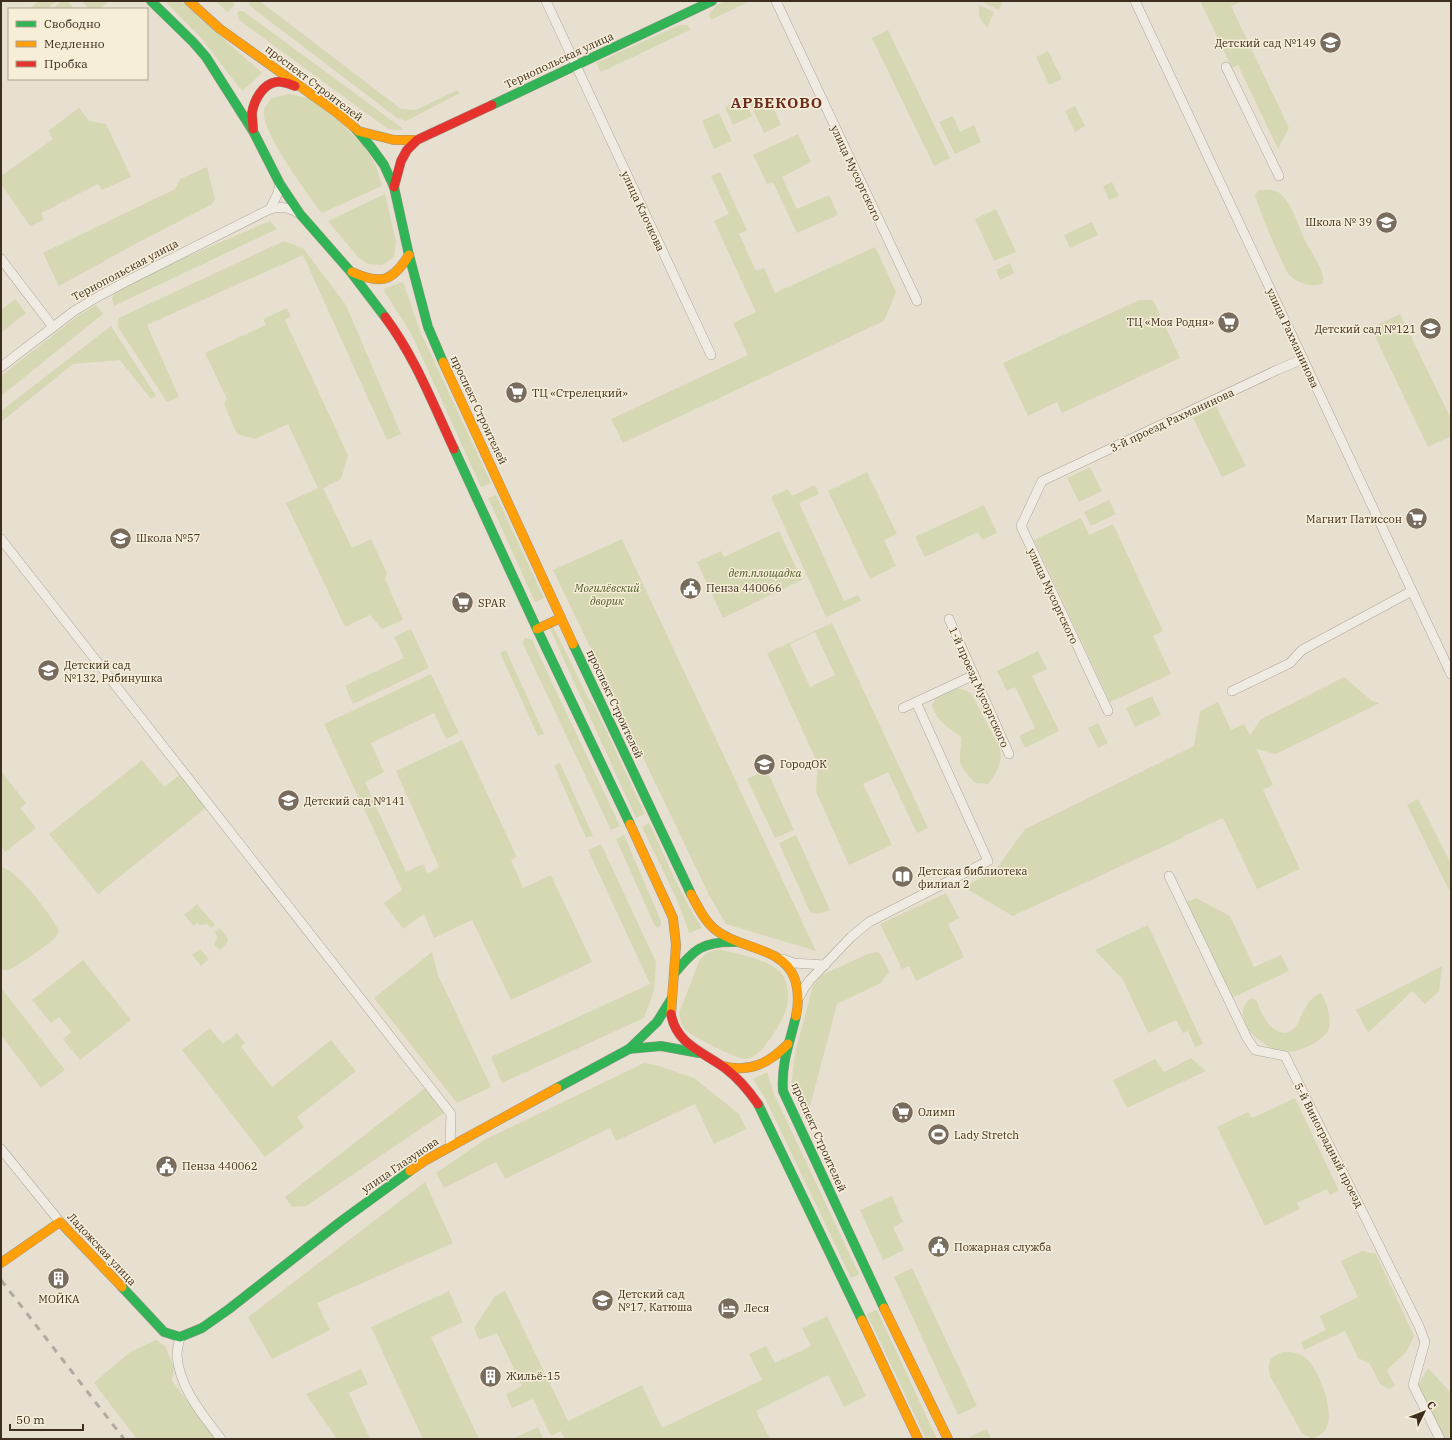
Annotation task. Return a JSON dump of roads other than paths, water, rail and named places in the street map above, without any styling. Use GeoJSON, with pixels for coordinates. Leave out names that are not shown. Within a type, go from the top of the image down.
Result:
{"type":"FeatureCollection","features":[{"type":"Feature","properties":{"kind":"main road"},"geometry":{"type":"LineString","coordinates":[[151,1],[193,42],[206,57],[253,131],[280,184],[300,214],[350,271],[397,333],[410,354],[632,827],[673,918],[677,940],[671,1017],[675,1029],[685,1042],[720,1064],[742,1083],[760,1107],[918,1439]]}},
{"type":"Feature","properties":{"kind":"main road","name":"проспект Строителей"},"geometry":{"type":"LineString","coordinates":[[189,1],[220,29],[336,112],[358,131],[384,164],[394,187],[409,255],[428,327],[433,339],[561,618],[690,891],[704,918],[710,925],[726,937],[781,959],[790,968],[794,976],[799,998],[782,1070],[782,1082],[788,1102],[865,1268],[948,1439]]}},
{"type":"Feature","properties":{"kind":"main road","name":"Тернопольская улица"},"geometry":{"type":"LineString","coordinates":[[394,187],[398,166],[403,155],[409,146],[417,140],[712,1]]}},
{"type":"Feature","properties":{"kind":"main road"},"geometry":{"type":"LineString","coordinates":[[253,131],[252,116],[254,104],[260,93],[269,86],[276,82],[287,83],[308,92]]}},
{"type":"Feature","properties":{"kind":"main road","name":"Тернопольская улица"},"geometry":{"type":"LineString","coordinates":[[358,131],[387,139],[402,141],[417,140]]}},
{"type":"Feature","properties":{"kind":"main road"},"geometry":{"type":"LineString","coordinates":[[350,271],[366,279],[378,281],[387,279],[396,274],[403,267],[409,255]]}},
{"type":"Feature","properties":{"kind":"main road"},"geometry":{"type":"LineString","coordinates":[[538,629],[561,618]]}},
{"type":"Feature","properties":{"kind":"main road"},"geometry":{"type":"LineString","coordinates":[[674,974],[689,957],[702,947],[714,942],[737,942]]}},
{"type":"Feature","properties":{"kind":"main road","name":"улица Глазунова"},"geometry":{"type":"LineString","coordinates":[[180,1337],[202,1328],[229,1309],[372,1198],[426,1160],[629,1049],[657,1022],[672,998]]}},
{"type":"Feature","properties":{"kind":"main road"},"geometry":{"type":"LineString","coordinates":[[720,1064],[739,1069],[756,1067],[782,1051],[788,1044]]}},
{"type":"Feature","properties":{"kind":"main road","name":"улица Глазунова"},"geometry":{"type":"LineString","coordinates":[[629,1049],[661,1046],[702,1054]]}},
{"type":"Feature","properties":{"kind":"main road"},"geometry":{"type":"LineString","coordinates":[[1,1263],[60,1222]]}},
{"type":"Feature","properties":{"kind":"main road","name":"Ладожская улица"},"geometry":{"type":"LineString","coordinates":[[60,1222],[164,1332],[180,1337]]}},
{"type":"Feature","properties":{"kind":"street","name":"улица Клочкова"},"geometry":{"type":"LineString","coordinates":[[546,1],[710,356]]}},
{"type":"Feature","properties":{"kind":"street","name":"улица Мусоргского"},"geometry":{"type":"LineString","coordinates":[[776,1],[917,301]]}},
{"type":"Feature","properties":{"kind":"street","name":"улица Рахманинова"},"geometry":{"type":"LineString","coordinates":[[1135,1],[1451,674]]}},
{"type":"Feature","properties":{"kind":"street"},"geometry":{"type":"LineString","coordinates":[[1226,67],[1278,176]]}},
{"type":"Feature","properties":{"kind":"street"},"geometry":{"type":"LineString","coordinates":[[270,209],[278,193],[280,184]]}},
{"type":"Feature","properties":{"kind":"street","name":"Тернопольская улица"},"geometry":{"type":"LineString","coordinates":[[1,367],[74,311],[124,282],[270,209],[279,207],[288,208],[300,214]]}},
{"type":"Feature","properties":{"kind":"street"},"geometry":{"type":"LineString","coordinates":[[1,259],[53,327]]}},
{"type":"Feature","properties":{"kind":"street","name":"3-й проезд Рахманинова"},"geometry":{"type":"LineString","coordinates":[[1042,481],[1303,359]]}},
{"type":"Feature","properties":{"kind":"street","name":"улица Мусоргского"},"geometry":{"type":"LineString","coordinates":[[1042,481],[1020,526],[1108,711]]}},
{"type":"Feature","properties":{"kind":"street"},"geometry":{"type":"LineString","coordinates":[[1,539],[451,1114],[450,1146]]}},
{"type":"Feature","properties":{"kind":"street"},"geometry":{"type":"LineString","coordinates":[[1232,691],[1290,663],[1302,650],[1412,591]]}},
{"type":"Feature","properties":{"kind":"street","name":"1-й проезд Мусоргского"},"geometry":{"type":"LineString","coordinates":[[949,619],[1009,754]]}},
{"type":"Feature","properties":{"kind":"street"},"geometry":{"type":"LineString","coordinates":[[903,708],[974,675]]}},
{"type":"Feature","properties":{"kind":"street"},"geometry":{"type":"LineString","coordinates":[[799,998],[810,980],[851,937],[869,922],[988,861],[916,702]]}},
{"type":"Feature","properties":{"kind":"street","name":"5-й Виноградный проезд"},"geometry":{"type":"LineString","coordinates":[[1169,876],[1246,1038],[1254,1050],[1284,1056],[1419,1326],[1425,1342],[1413,1384],[1440,1439]]}},
{"type":"Feature","properties":{"kind":"street"},"geometry":{"type":"LineString","coordinates":[[781,959],[793,963],[825,965]]}},
{"type":"Feature","properties":{"kind":"street","name":"Ладожская улица"},"geometry":{"type":"LineString","coordinates":[[1,1149],[60,1222]]}},
{"type":"Feature","properties":{"kind":"street"},"geometry":{"type":"LineString","coordinates":[[180,1337],[177,1354],[180,1374],[190,1396],[221,1439]]}},
{"type":"Feature","properties":{"kind":"railway"},"geometry":{"type":"LineString","coordinates":[[1,1280],[124,1439]]}},
{"type":"Feature","properties":{"kind":"place","name":"Детский сад №149"},"geometry":{"type":"Point","coordinates":[1331,43]}},
{"type":"Feature","properties":{"kind":"place","name":"Школа № 39"},"geometry":{"type":"Point","coordinates":[1387,222]}},
{"type":"Feature","properties":{"kind":"place","name":"ТЦ «Моя Родня»"},"geometry":{"type":"Point","coordinates":[1229,322]}},
{"type":"Feature","properties":{"kind":"place","name":"Детский сад №121"},"geometry":{"type":"Point","coordinates":[1431,329]}},
{"type":"Feature","properties":{"kind":"place","name":"ТЦ «Стрелецкий»"},"geometry":{"type":"Point","coordinates":[517,393]}},
{"type":"Feature","properties":{"kind":"place","name":"Магнит Патиссон"},"geometry":{"type":"Point","coordinates":[1417,519]}},
{"type":"Feature","properties":{"kind":"place","name":"Школа №57"},"geometry":{"type":"Point","coordinates":[121,538]}},
{"type":"Feature","properties":{"kind":"place","name":"Пенза 440066"},"geometry":{"type":"Point","coordinates":[690,588]}},
{"type":"Feature","properties":{"kind":"place","name":"SPAR"},"geometry":{"type":"Point","coordinates":[463,603]}},
{"type":"Feature","properties":{"kind":"place","name":"Детский сад №132, Рябинушка"},"geometry":{"type":"Point","coordinates":[48,671]}},
{"type":"Feature","properties":{"kind":"place","name":"ГородОК"},"geometry":{"type":"Point","coordinates":[764,764]}},
{"type":"Feature","properties":{"kind":"place","name":"Детский сад №141"},"geometry":{"type":"Point","coordinates":[288,801]}},
{"type":"Feature","properties":{"kind":"place","name":"Детская библиотека филиал 2"},"geometry":{"type":"Point","coordinates":[902,877]}},
{"type":"Feature","properties":{"kind":"place","name":"Олимп"},"geometry":{"type":"Point","coordinates":[903,1112]}},
{"type":"Feature","properties":{"kind":"place","name":"Lady Stretch"},"geometry":{"type":"Point","coordinates":[938,1135]}},
{"type":"Feature","properties":{"kind":"place","name":"Пенза 440062"},"geometry":{"type":"Point","coordinates":[167,1166]}},
{"type":"Feature","properties":{"kind":"place","name":"Пожарная служба"},"geometry":{"type":"Point","coordinates":[938,1247]}},
{"type":"Feature","properties":{"kind":"place","name":"МОЙКА"},"geometry":{"type":"Point","coordinates":[59,1279]}},
{"type":"Feature","properties":{"kind":"place","name":"Детский сад №17, Катюша"},"geometry":{"type":"Point","coordinates":[602,1300]}},
{"type":"Feature","properties":{"kind":"place","name":"Леся"},"geometry":{"type":"Point","coordinates":[728,1308]}},
{"type":"Feature","properties":{"kind":"place","name":"Жильё-15"},"geometry":{"type":"Point","coordinates":[490,1376]}},
{"type":"Feature","properties":{"kind":"district","name":"АРБЕКОВО"},"geometry":{"type":"Point","coordinates":[777,103]}},
{"type":"Feature","properties":{"kind":"park label","name":"дет.площадка"},"geometry":{"type":"Point","coordinates":[765,573]}},
{"type":"Feature","properties":{"kind":"park label","name":"Могилёвский дворик"},"geometry":{"type":"Point","coordinates":[607,594]}}]}
